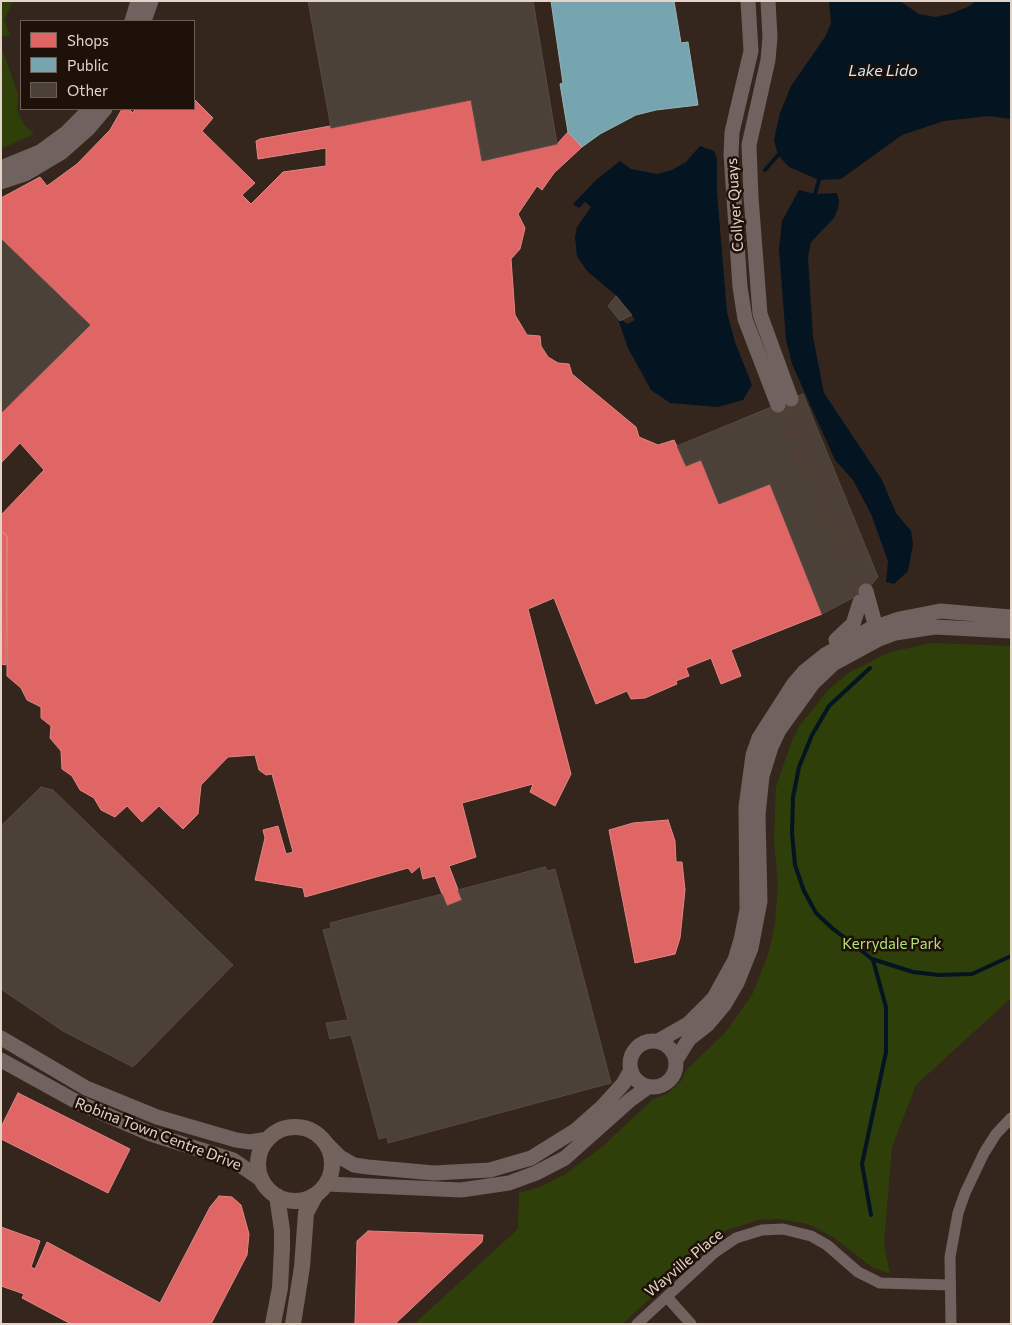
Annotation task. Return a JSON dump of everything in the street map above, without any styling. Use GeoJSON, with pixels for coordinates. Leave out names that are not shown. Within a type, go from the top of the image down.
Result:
{"type":"FeatureCollection","features":[{"type":"Feature","properties":{"kind":"main road"},"geometry":{"type":"LineString","coordinates":[[293,1324],[302,1268],[306,1213],[315,1196],[327,1184],[332,1164],[327,1144],[315,1133],[300,1127],[281,1130],[268,1139],[259,1158],[262,1180],[268,1189],[277,1196],[296,1201],[315,1196]]}},
{"type":"Feature","properties":{"kind":"main road"},"geometry":{"type":"LineString","coordinates":[[273,1324],[280,1288],[282,1248],[282,1230],[277,1196]]}},
{"type":"Feature","properties":{"kind":"street"},"geometry":{"type":"LineString","coordinates":[[132,20],[138,1]]}},
{"type":"Feature","properties":{"kind":"street"},"geometry":{"type":"LineString","coordinates":[[144,20],[151,1]]}},
{"type":"Feature","properties":{"kind":"street","name":"Collyer Quays"},"geometry":{"type":"LineString","coordinates":[[748,1],[751,51],[732,132],[731,154],[740,287],[745,319],[785,402],[760,314],[750,182],[751,130],[768,60],[770,37],[768,1]]}},
{"type":"Feature","properties":{"kind":"street"},"geometry":{"type":"LineString","coordinates":[[1,168],[26,160],[44,149],[66,133],[89,110]]}},
{"type":"Feature","properties":{"kind":"street"},"geometry":{"type":"LineString","coordinates":[[1,182],[25,174],[62,152],[88,129],[104,110]]}},
{"type":"Feature","properties":{"kind":"street"},"geometry":{"type":"LineString","coordinates":[[861,596],[899,619]]}},
{"type":"Feature","properties":{"kind":"street"},"geometry":{"type":"LineString","coordinates":[[861,596],[876,631]]}},
{"type":"Feature","properties":{"kind":"street"},"geometry":{"type":"LineString","coordinates":[[825,654],[828,646],[853,624],[861,596]]}},
{"type":"Feature","properties":{"kind":"street"},"geometry":{"type":"LineString","coordinates":[[648,1087],[637,1081],[631,1070],[630,1059],[636,1048],[646,1042],[658,1041],[688,1024],[706,1007],[714,998],[731,969],[742,940],[747,910],[746,806],[753,755],[759,738],[788,691],[805,671],[825,654],[899,619],[940,611],[1011,617]]}},
{"type":"Feature","properties":{"kind":"street"},"geometry":{"type":"LineString","coordinates":[[327,1184],[460,1190],[509,1183],[536,1174],[565,1158],[630,1100],[648,1087],[663,1085],[673,1075],[676,1060],[689,1039],[708,1024],[724,1005],[737,983],[751,948],[760,901],[758,806],[762,776],[771,747],[779,730],[813,683],[833,664],[876,631],[895,632],[935,627],[1011,631]]}},
{"type":"Feature","properties":{"kind":"street","name":"Robina Town Centre Drive"},"geometry":{"type":"LineString","coordinates":[[1,1038],[86,1088],[157,1117],[236,1140],[250,1142],[268,1139]]}},
{"type":"Feature","properties":{"kind":"street"},"geometry":{"type":"LineString","coordinates":[[658,1041],[670,1048],[676,1060]]}},
{"type":"Feature","properties":{"kind":"street","name":"Robina Town Centre Drive"},"geometry":{"type":"LineString","coordinates":[[1,1060],[48,1088],[91,1109],[152,1134],[233,1160],[262,1180]]}},
{"type":"Feature","properties":{"kind":"street"},"geometry":{"type":"LineString","coordinates":[[327,1144],[340,1157],[354,1165],[434,1173],[490,1170],[531,1158],[576,1130],[603,1106],[623,1084],[631,1070]]}},
{"type":"Feature","properties":{"kind":"street"},"geometry":{"type":"LineString","coordinates":[[951,1324],[950,1257],[954,1232],[965,1192],[984,1153],[1011,1118]]}},
{"type":"Feature","properties":{"kind":"street","name":"Wayville Place"},"geometry":{"type":"LineString","coordinates":[[637,1324],[714,1253],[728,1243],[745,1235],[772,1229],[792,1231],[818,1240],[858,1272],[880,1283],[949,1285]]}},
{"type":"Feature","properties":{"kind":"street"},"geometry":{"type":"LineString","coordinates":[[667,1297],[691,1324]]}},
{"type":"Feature","properties":{"kind":"green space"},"geometry":{"type":"Polygon","coordinates":[[[1,1],[13,1],[4,20],[10,35],[1,37],[1,1]]]}},
{"type":"Feature","properties":{"kind":"green space"},"geometry":{"type":"Polygon","coordinates":[[[1,46],[18,94],[17,110],[23,123],[34,134],[1,149],[1,46]]]}},
{"type":"Feature","properties":{"kind":"green space","name":"Kerrydale Park"},"geometry":{"type":"Polygon","coordinates":[[[932,643],[1011,646],[1011,998],[916,1085],[892,1147],[884,1243],[890,1274],[872,1267],[833,1237],[808,1224],[779,1219],[758,1220],[724,1231],[622,1324],[414,1324],[518,1229],[519,1193],[540,1187],[564,1175],[602,1147],[653,1099],[667,1094],[682,1080],[686,1070],[726,1032],[753,993],[769,952],[775,923],[778,884],[774,840],[776,787],[791,743],[800,725],[830,688],[850,672],[890,652],[932,643]]]}},
{"type":"Feature","properties":{"kind":"water","name":"Lake Lido"},"geometry":{"type":"Polygon","coordinates":[[[829,1],[900,1],[919,14],[935,17],[950,14],[970,6],[975,1],[1011,1],[1011,119],[989,116],[944,121],[902,135],[841,179],[819,180],[789,167],[778,155],[774,140],[780,113],[791,86],[825,37],[831,23],[829,1]]]}},
{"type":"Feature","properties":{"kind":"water"},"geometry":{"type":"Polygon","coordinates":[[[700,146],[714,151],[717,159],[717,193],[727,312],[735,342],[752,385],[743,400],[718,407],[670,403],[651,390],[628,348],[617,316],[627,324],[635,320],[618,297],[587,271],[577,256],[575,237],[577,227],[591,207],[585,202],[579,208],[573,204],[596,180],[620,161],[631,169],[657,174],[672,170],[686,162],[700,146]]]}},
{"type":"Feature","properties":{"kind":"water"},"geometry":{"type":"Polygon","coordinates":[[[799,190],[815,194],[837,193],[839,201],[834,218],[811,242],[808,257],[813,337],[824,393],[882,480],[896,513],[911,531],[913,544],[908,571],[894,584],[886,582],[888,561],[871,514],[853,480],[835,460],[792,364],[786,340],[779,249],[782,221],[799,190]]]}},
{"type":"Feature","properties":{"kind":"building: Shops"},"geometry":{"type":"Polygon","coordinates":[[[195,100],[213,118],[202,131],[255,183],[242,195],[251,204],[283,172],[326,166],[326,148],[258,159],[256,141],[260,139],[471,100],[482,161],[557,144],[568,132],[582,147],[554,173],[542,190],[537,186],[518,214],[525,228],[520,249],[511,259],[515,315],[527,335],[540,336],[541,346],[548,357],[558,363],[569,364],[572,374],[636,427],[639,437],[658,445],[674,440],[686,466],[701,460],[719,504],[770,484],[822,614],[731,650],[741,676],[721,684],[711,658],[686,668],[689,676],[676,681],[677,684],[645,698],[631,699],[627,691],[596,704],[554,598],[528,609],[571,774],[555,806],[530,792],[533,784],[462,803],[476,857],[449,866],[462,900],[447,906],[435,876],[423,879],[420,866],[412,873],[408,868],[305,897],[303,888],[255,880],[265,838],[263,830],[278,826],[286,854],[293,852],[272,774],[266,775],[259,770],[255,755],[228,757],[201,785],[198,814],[183,829],[159,806],[142,822],[127,806],[115,817],[101,810],[94,798],[80,790],[72,776],[62,769],[61,751],[50,738],[51,726],[41,718],[41,707],[27,700],[21,688],[7,676],[7,536],[1,531],[1,515],[44,470],[20,443],[1,463],[1,413],[90,325],[1,239],[1,198],[40,177],[47,186],[77,164],[110,130],[121,110],[130,110],[133,113],[134,110],[195,110],[195,100]]]}},
{"type":"Feature","properties":{"kind":"building: Shops"},"geometry":{"type":"Polygon","coordinates":[[[1,531],[7,536],[6,665],[1,664],[1,531]]]}},
{"type":"Feature","properties":{"kind":"building: Shops"},"geometry":{"type":"Polygon","coordinates":[[[668,820],[675,841],[676,862],[682,862],[685,890],[680,938],[675,954],[635,963],[609,830],[633,823],[668,820]]]}},
{"type":"Feature","properties":{"kind":"building: Shops"},"geometry":{"type":"Polygon","coordinates":[[[18,1093],[130,1149],[108,1193],[1,1139],[1,1127],[18,1093]]]}},
{"type":"Feature","properties":{"kind":"building: Shops"},"geometry":{"type":"Polygon","coordinates":[[[219,1196],[232,1197],[241,1205],[249,1234],[247,1255],[211,1324],[71,1324],[22,1298],[24,1294],[1,1286],[1,1227],[40,1241],[31,1267],[35,1269],[47,1242],[160,1303],[210,1207],[219,1196]]]}},
{"type":"Feature","properties":{"kind":"building: Shops"},"geometry":{"type":"Polygon","coordinates":[[[368,1231],[483,1235],[482,1242],[395,1324],[355,1324],[357,1241],[368,1231]]]}},
{"type":"Feature","properties":{"kind":"building: Public"},"geometry":{"type":"Polygon","coordinates":[[[551,1],[674,1],[681,43],[688,42],[698,105],[656,110],[636,115],[600,134],[582,147],[568,132],[560,84],[563,83],[551,1]]]}},
{"type":"Feature","properties":{"kind":"building: Other"},"geometry":{"type":"Polygon","coordinates":[[[308,1],[533,1],[557,144],[482,161],[471,100],[331,128],[308,1]]]}},
{"type":"Feature","properties":{"kind":"building: Other"},"geometry":{"type":"Polygon","coordinates":[[[1,239],[90,325],[1,413],[1,239]]]}},
{"type":"Feature","properties":{"kind":"building: Other"},"geometry":{"type":"Polygon","coordinates":[[[616,296],[632,315],[620,321],[608,306],[616,296]]]}},
{"type":"Feature","properties":{"kind":"building: Other"},"geometry":{"type":"Polygon","coordinates":[[[803,394],[878,577],[866,591],[822,614],[770,484],[719,504],[701,460],[686,466],[677,446],[803,394]]]}},
{"type":"Feature","properties":{"kind":"building: Other"},"geometry":{"type":"Polygon","coordinates":[[[41,787],[53,790],[233,965],[133,1067],[63,1031],[1,989],[1,826],[41,787]]]}},
{"type":"Feature","properties":{"kind":"building: Other"},"geometry":{"type":"Polygon","coordinates":[[[545,867],[547,871],[555,869],[611,1083],[388,1143],[387,1137],[379,1139],[351,1035],[330,1039],[326,1023],[348,1020],[323,930],[331,928],[330,923],[442,894],[447,906],[462,900],[458,890],[545,867]]]}},
{"type":"Feature","properties":{"kind":"waterway"},"geometry":{"type":"LineString","coordinates":[[765,170],[778,155]]}},
{"type":"Feature","properties":{"kind":"waterway"},"geometry":{"type":"LineString","coordinates":[[815,194],[819,180]]}},
{"type":"Feature","properties":{"kind":"waterway"},"geometry":{"type":"LineString","coordinates":[[870,668],[829,706],[812,735],[799,767],[793,797],[792,833],[795,865],[804,891],[816,913],[872,959],[913,972],[939,975],[972,974],[1011,956]]}},
{"type":"Feature","properties":{"kind":"waterway"},"geometry":{"type":"LineString","coordinates":[[871,1215],[862,1164],[886,1052],[886,1007],[873,960]]}},
{"type":"Feature","properties":{"kind":"tunnel"},"geometry":{"type":"LineString","coordinates":[[791,399],[858,570]]}},
{"type":"Feature","properties":{"kind":"tunnel"},"geometry":{"type":"LineString","coordinates":[[778,405],[858,595]]}}]}
